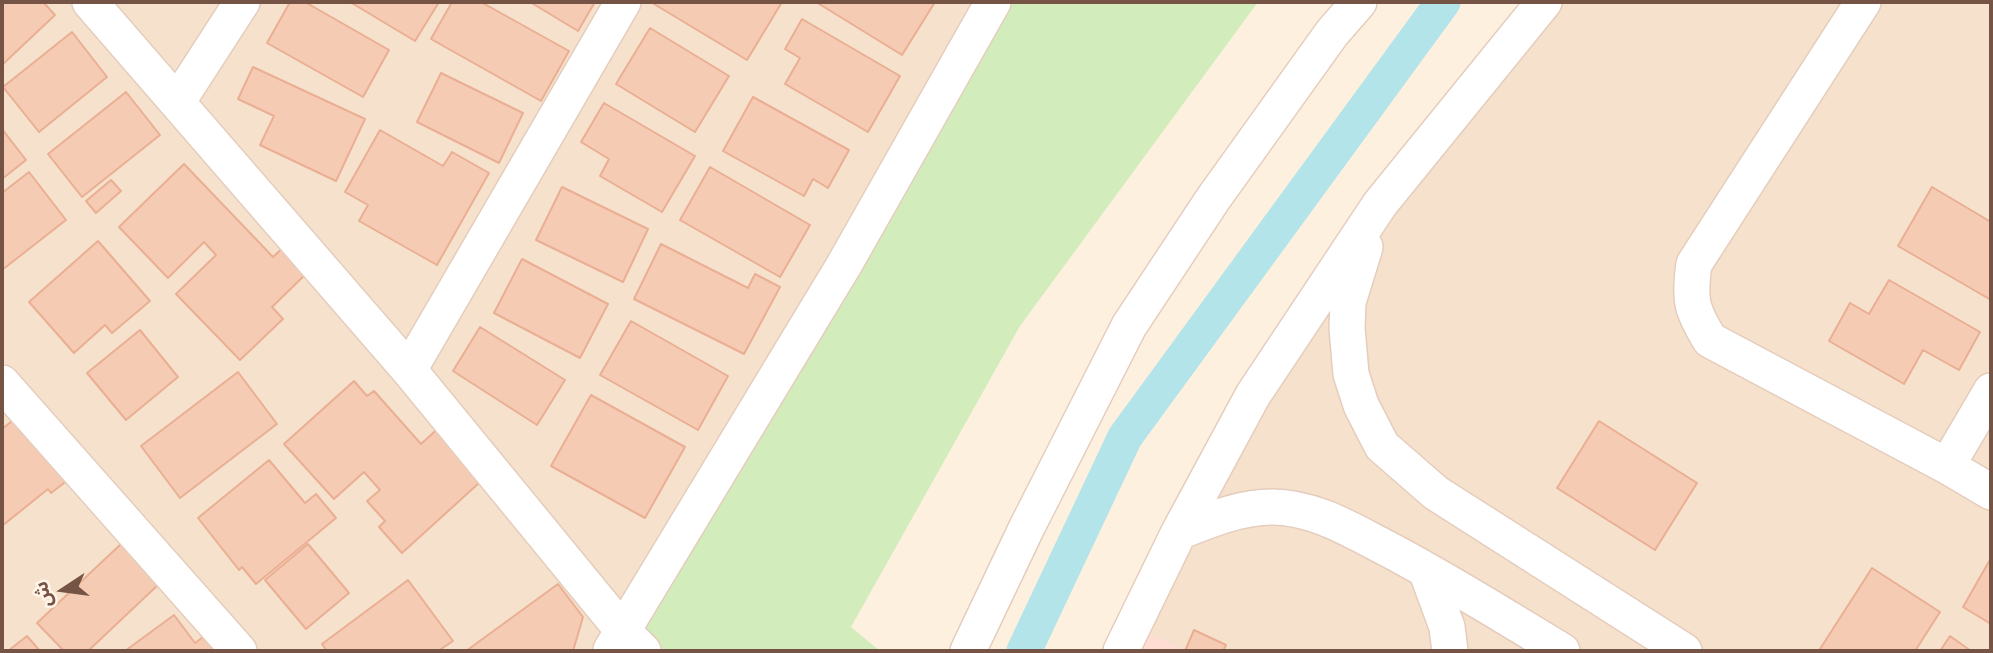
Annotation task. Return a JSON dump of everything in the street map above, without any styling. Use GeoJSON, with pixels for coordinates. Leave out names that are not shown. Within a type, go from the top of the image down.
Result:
{"type":"FeatureCollection","features":[{"type":"Feature","properties":{"kind":"street"},"geometry":{"type":"LineString","coordinates":[[90,2],[409,370],[625,644],[993,2]]}},
{"type":"Feature","properties":{"kind":"street"},"geometry":{"type":"LineString","coordinates":[[178,101],[242,2]]}},
{"type":"Feature","properties":{"kind":"street"},"geometry":{"type":"LineString","coordinates":[[409,370],[623,2]]}},
{"type":"Feature","properties":{"kind":"street"},"geometry":{"type":"LineString","coordinates":[[968,651],[1026,529],[1129,326],[1213,199],[1332,33],[1359,2]]}},
{"type":"Feature","properties":{"kind":"street"},"geometry":{"type":"LineString","coordinates":[[1863,2],[1694,264],[1690,291],[1695,315],[1710,340],[1991,492]]}},
{"type":"Feature","properties":{"kind":"street"},"geometry":{"type":"LineString","coordinates":[[1121,651],[1179,532],[1253,395],[1380,204],[1539,4]]}},
{"type":"Feature","properties":{"kind":"street"},"geometry":{"type":"LineString","coordinates":[[1380,204],[1348,302],[1347,328],[1351,374],[1361,405],[1382,446],[1437,494],[1684,651]]}},
{"type":"Feature","properties":{"kind":"street"},"geometry":{"type":"LineString","coordinates":[[2,383],[239,651]]}},
{"type":"Feature","properties":{"kind":"street"},"geometry":{"type":"LineString","coordinates":[[1947,466],[1991,391]]}},
{"type":"Feature","properties":{"kind":"street"},"geometry":{"type":"LineString","coordinates":[[1179,532],[1238,512],[1273,507],[1299,510],[1331,520],[1426,570],[1562,651]]}},
{"type":"Feature","properties":{"kind":"street"},"geometry":{"type":"LineString","coordinates":[[1426,570],[1447,627],[1450,651]]}},
{"type":"Feature","properties":{"kind":"shaded area"},"geometry":{"type":"Polygon","coordinates":[[[2,2],[1107,2],[701,651],[2,651],[2,2]]]}},
{"type":"Feature","properties":{"kind":"shaded area"},"geometry":{"type":"Polygon","coordinates":[[[1522,2],[1991,2],[1991,651],[1142,651],[1282,353],[1522,2]]]}},
{"type":"Feature","properties":{"kind":"shaded area"},"geometry":{"type":"Polygon","coordinates":[[[1123,622],[1187,651],[1109,651],[1123,622]]]}},
{"type":"Feature","properties":{"kind":"green space"},"geometry":{"type":"Polygon","coordinates":[[[994,2],[1258,2],[1020,326],[851,627],[880,651],[665,651],[643,628],[994,2]]]}},
{"type":"Feature","properties":{"kind":"building"},"geometry":{"type":"Polygon","coordinates":[[[2,2],[43,2],[55,15],[2,65],[2,2]]]}},
{"type":"Feature","properties":{"kind":"building"},"geometry":{"type":"Polygon","coordinates":[[[290,2],[305,2],[389,50],[363,97],[267,43],[290,2]]]}},
{"type":"Feature","properties":{"kind":"building"},"geometry":{"type":"Polygon","coordinates":[[[350,2],[439,2],[415,41],[350,2]]]}},
{"type":"Feature","properties":{"kind":"building"},"geometry":{"type":"Polygon","coordinates":[[[452,2],[481,2],[569,51],[541,101],[431,39],[452,2]]]}},
{"type":"Feature","properties":{"kind":"building"},"geometry":{"type":"Polygon","coordinates":[[[530,2],[595,2],[578,31],[530,2]]]}},
{"type":"Feature","properties":{"kind":"building"},"geometry":{"type":"Polygon","coordinates":[[[782,2],[747,60],[654,4],[782,2]]]}},
{"type":"Feature","properties":{"kind":"building"},"geometry":{"type":"Polygon","coordinates":[[[816,2],[935,2],[902,55],[816,2]]]}},
{"type":"Feature","properties":{"kind":"building"},"geometry":{"type":"Polygon","coordinates":[[[802,19],[900,76],[868,132],[785,84],[800,58],[785,49],[802,19]]]}},
{"type":"Feature","properties":{"kind":"building"},"geometry":{"type":"Polygon","coordinates":[[[650,28],[729,76],[695,132],[616,84],[650,28]]]}},
{"type":"Feature","properties":{"kind":"building"},"geometry":{"type":"Polygon","coordinates":[[[72,32],[107,77],[39,132],[3,87],[72,32]]]}},
{"type":"Feature","properties":{"kind":"building"},"geometry":{"type":"Polygon","coordinates":[[[253,67],[365,119],[336,181],[260,145],[274,116],[238,99],[253,67]]]}},
{"type":"Feature","properties":{"kind":"building"},"geometry":{"type":"Polygon","coordinates":[[[441,73],[523,113],[499,163],[417,122],[441,73]]]}},
{"type":"Feature","properties":{"kind":"building"},"geometry":{"type":"Polygon","coordinates":[[[126,92],[160,135],[82,197],[48,154],[126,92]]]}},
{"type":"Feature","properties":{"kind":"building"},"geometry":{"type":"Polygon","coordinates":[[[753,97],[849,150],[828,188],[813,179],[804,196],[723,151],[753,97]]]}},
{"type":"Feature","properties":{"kind":"building"},"geometry":{"type":"Polygon","coordinates":[[[604,103],[695,156],[662,212],[600,176],[609,159],[581,142],[604,103]]]}},
{"type":"Feature","properties":{"kind":"building"},"geometry":{"type":"Polygon","coordinates":[[[2,129],[26,160],[2,179],[2,129]]]}},
{"type":"Feature","properties":{"kind":"building"},"geometry":{"type":"Polygon","coordinates":[[[380,130],[443,166],[452,152],[489,173],[437,265],[359,221],[368,205],[345,192],[380,130]]]}},
{"type":"Feature","properties":{"kind":"building"},"geometry":{"type":"Polygon","coordinates":[[[184,164],[273,257],[286,245],[310,270],[272,307],[283,319],[240,360],[176,294],[216,255],[204,242],[168,278],[119,227],[184,164]]]}},
{"type":"Feature","properties":{"kind":"building"},"geometry":{"type":"Polygon","coordinates":[[[710,167],[810,225],[780,277],[680,220],[710,167]]]}},
{"type":"Feature","properties":{"kind":"building"},"geometry":{"type":"Polygon","coordinates":[[[29,172],[66,220],[2,270],[2,193],[29,172]]]}},
{"type":"Feature","properties":{"kind":"building"},"geometry":{"type":"Polygon","coordinates":[[[111,180],[121,191],[96,213],[86,201],[111,180]]]}},
{"type":"Feature","properties":{"kind":"building"},"geometry":{"type":"Polygon","coordinates":[[[562,187],[648,229],[623,282],[536,240],[562,187]]]}},
{"type":"Feature","properties":{"kind":"building"},"geometry":{"type":"Polygon","coordinates":[[[1932,187],[1991,222],[1991,300],[1898,246],[1932,187]]]}},
{"type":"Feature","properties":{"kind":"building"},"geometry":{"type":"Polygon","coordinates":[[[98,241],[150,301],[112,333],[105,325],[74,353],[29,302],[98,241]]]}},
{"type":"Feature","properties":{"kind":"building"},"geometry":{"type":"Polygon","coordinates":[[[661,244],[748,288],[755,274],[780,287],[744,354],[634,299],[661,244]]]}},
{"type":"Feature","properties":{"kind":"building"},"geometry":{"type":"Polygon","coordinates":[[[522,259],[608,304],[580,358],[494,313],[522,259]]]}},
{"type":"Feature","properties":{"kind":"building"},"geometry":{"type":"Polygon","coordinates":[[[1889,280],[1980,332],[1959,370],[1923,350],[1904,384],[1829,341],[1850,303],[1869,314],[1889,280]]]}},
{"type":"Feature","properties":{"kind":"building"},"geometry":{"type":"Polygon","coordinates":[[[631,321],[728,376],[698,430],[600,375],[631,321]]]}},
{"type":"Feature","properties":{"kind":"building"},"geometry":{"type":"Polygon","coordinates":[[[480,327],[565,380],[537,425],[453,371],[480,327]]]}},
{"type":"Feature","properties":{"kind":"building"},"geometry":{"type":"Polygon","coordinates":[[[140,330],[178,377],[126,420],[87,373],[140,330]]]}},
{"type":"Feature","properties":{"kind":"building"},"geometry":{"type":"Polygon","coordinates":[[[238,372],[277,424],[180,498],[141,446],[238,372]]]}},
{"type":"Feature","properties":{"kind":"building"},"geometry":{"type":"Polygon","coordinates":[[[354,381],[367,396],[374,391],[421,444],[445,422],[490,473],[402,553],[379,527],[385,521],[367,501],[380,490],[364,472],[334,499],[284,444],[354,381]]]}},
{"type":"Feature","properties":{"kind":"building"},"geometry":{"type":"Polygon","coordinates":[[[591,395],[685,447],[645,518],[551,466],[591,395]]]}},
{"type":"Feature","properties":{"kind":"building"},"geometry":{"type":"Polygon","coordinates":[[[17,417],[68,480],[51,493],[48,489],[2,526],[2,429],[17,417]]]}},
{"type":"Feature","properties":{"kind":"building"},"geometry":{"type":"Polygon","coordinates":[[[1599,421],[1697,483],[1655,550],[1557,488],[1599,421]]]}},
{"type":"Feature","properties":{"kind":"building"},"geometry":{"type":"Polygon","coordinates":[[[269,460],[305,503],[316,494],[336,518],[256,584],[242,567],[239,570],[198,518],[269,460]]]}},
{"type":"Feature","properties":{"kind":"building"},"geometry":{"type":"Polygon","coordinates":[[[122,543],[160,583],[88,651],[64,651],[37,623],[122,543]]]}},
{"type":"Feature","properties":{"kind":"building"},"geometry":{"type":"Polygon","coordinates":[[[308,544],[349,593],[306,629],[265,580],[308,544]]]}},
{"type":"Feature","properties":{"kind":"building"},"geometry":{"type":"Polygon","coordinates":[[[1991,558],[1991,624],[1963,607],[1991,558]]]}},
{"type":"Feature","properties":{"kind":"building"},"geometry":{"type":"Polygon","coordinates":[[[1872,568],[1940,612],[1915,651],[1820,649],[1872,568]]]}},
{"type":"Feature","properties":{"kind":"building"},"geometry":{"type":"Polygon","coordinates":[[[408,580],[453,641],[438,651],[327,651],[322,644],[408,580]]]}},
{"type":"Feature","properties":{"kind":"building"},"geometry":{"type":"Polygon","coordinates":[[[558,584],[583,617],[573,651],[466,651],[558,584]]]}},
{"type":"Feature","properties":{"kind":"building"},"geometry":{"type":"Polygon","coordinates":[[[174,615],[195,643],[211,631],[226,651],[125,651],[174,615]]]}},
{"type":"Feature","properties":{"kind":"building"},"geometry":{"type":"Polygon","coordinates":[[[1194,630],[1226,645],[1223,651],[1185,651],[1194,630]]]}},
{"type":"Feature","properties":{"kind":"building"},"geometry":{"type":"Polygon","coordinates":[[[27,636],[40,651],[8,651],[27,636]]]}},
{"type":"Feature","properties":{"kind":"building"},"geometry":{"type":"Polygon","coordinates":[[[1950,636],[1971,651],[1940,651],[1950,636]]]}},
{"type":"Feature","properties":{"kind":"waterway"},"geometry":{"type":"LineString","coordinates":[[1024,651],[1125,437],[1443,2]]}}]}
